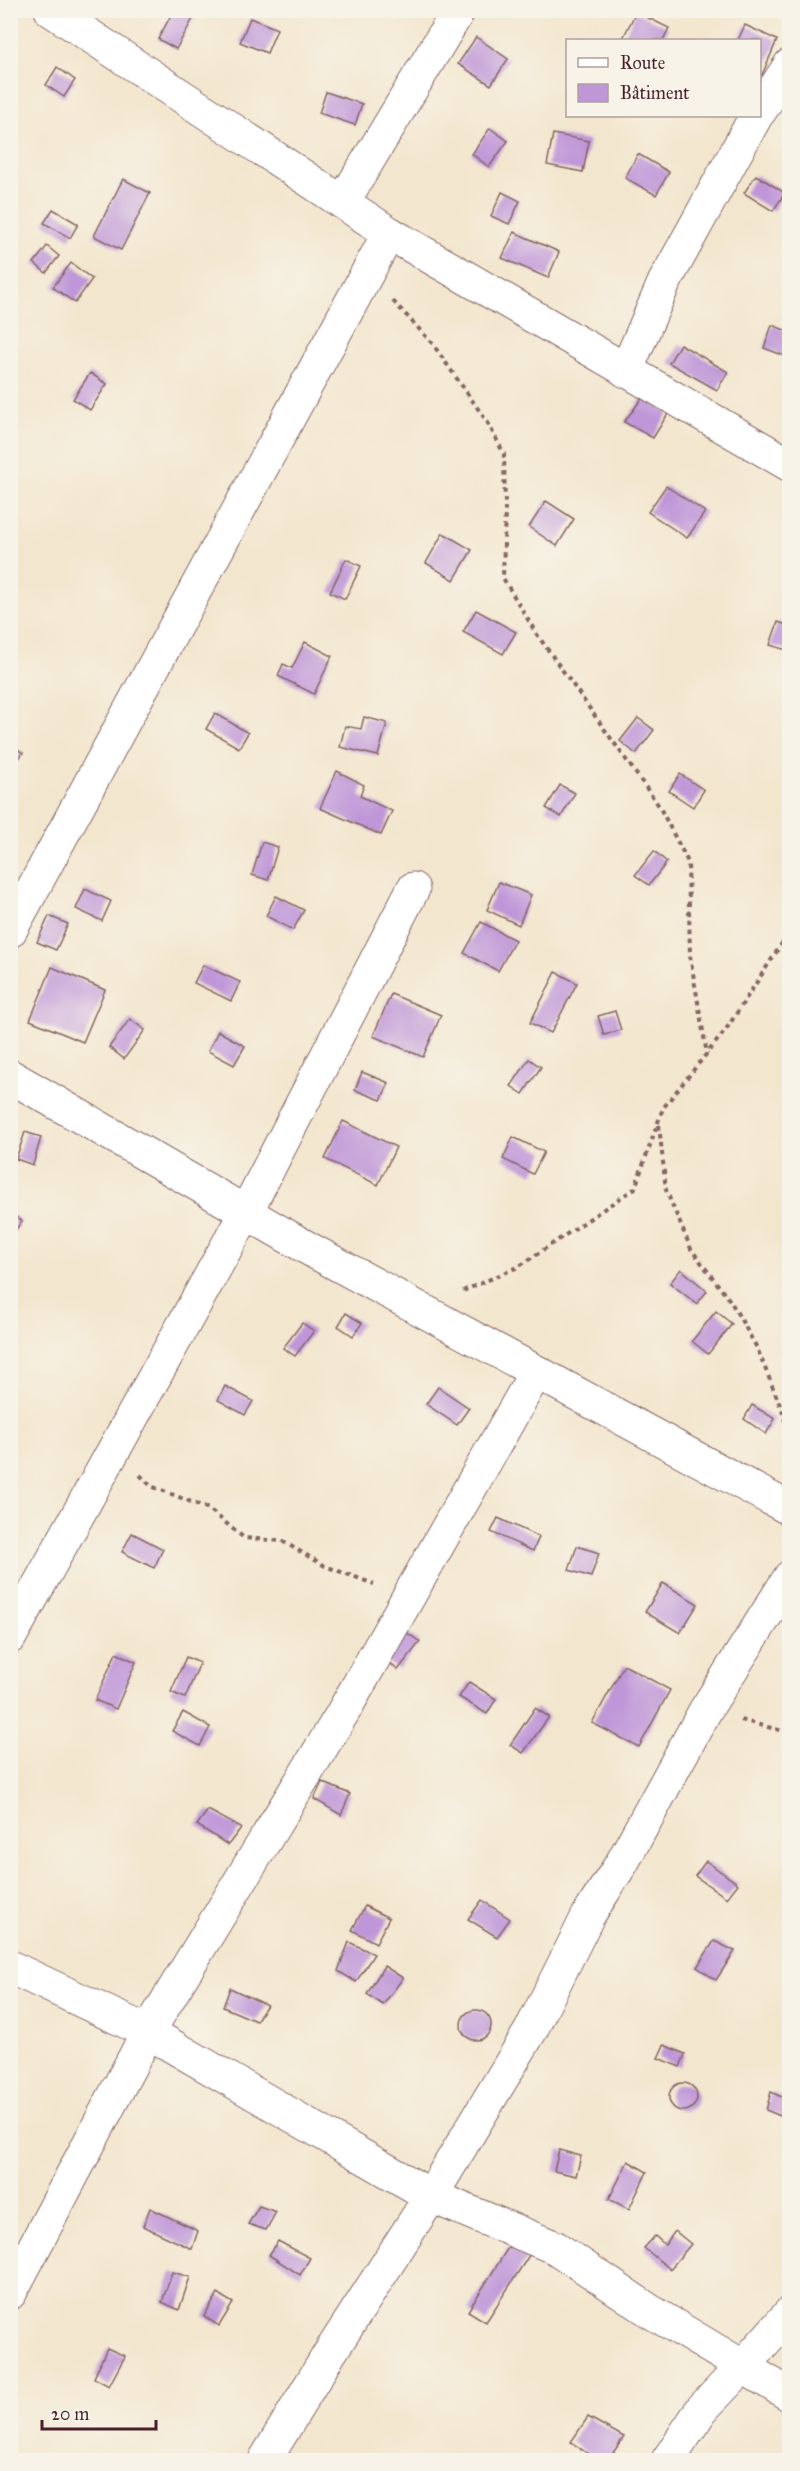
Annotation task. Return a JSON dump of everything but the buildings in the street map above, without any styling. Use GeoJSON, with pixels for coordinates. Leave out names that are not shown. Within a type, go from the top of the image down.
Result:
{"type":"FeatureCollection","features":[{"type":"Feature","properties":{"kind":"street"},"geometry":{"type":"LineString","coordinates":[[51,10],[389,233],[789,465]]}},
{"type":"Feature","properties":{"kind":"street"},"geometry":{"type":"LineString","coordinates":[[343,202],[459,10]]}},
{"type":"Feature","properties":{"kind":"street"},"geometry":{"type":"LineString","coordinates":[[761,108],[789,65]]}},
{"type":"Feature","properties":{"kind":"street"},"geometry":{"type":"LineString","coordinates":[[626,370],[664,283],[755,117]]}},
{"type":"Feature","properties":{"kind":"street"},"geometry":{"type":"LineString","coordinates":[[10,931],[389,233]]}},
{"type":"Feature","properties":{"kind":"street"},"geometry":{"type":"LineString","coordinates":[[10,1637],[246,1212],[413,889]]}},
{"type":"Feature","properties":{"kind":"street"},"geometry":{"type":"LineString","coordinates":[[10,1076],[420,1309],[789,1509]]}},
{"type":"Feature","properties":{"kind":"street"},"geometry":{"type":"LineString","coordinates":[[10,2293],[148,2032],[342,1714],[536,1372]]}},
{"type":"Feature","properties":{"kind":"street"},"geometry":{"type":"LineString","coordinates":[[266,2460],[328,2356],[431,2196],[531,2030],[588,1916],[623,1861],[705,1711],[789,1577]]}},
{"type":"Feature","properties":{"kind":"street"},"geometry":{"type":"LineString","coordinates":[[10,1967],[148,2032],[431,2196],[556,2248],[650,2311],[789,2395]]}},
{"type":"Feature","properties":{"kind":"street"},"geometry":{"type":"LineString","coordinates":[[668,2460],[702,2409],[789,2313]]}},
{"type":"Feature","properties":{"kind":"path"},"geometry":{"type":"LineString","coordinates":[[366,275],[432,343],[488,423],[504,454],[505,508],[502,578],[536,633],[659,806],[688,862],[690,956],[706,1054]]}},
{"type":"Feature","properties":{"kind":"path"},"geometry":{"type":"LineString","coordinates":[[420,1309],[518,1267],[635,1188],[663,1108],[725,1031],[789,931]]}},
{"type":"Feature","properties":{"kind":"path"},"geometry":{"type":"LineString","coordinates":[[658,1121],[666,1190],[691,1250],[731,1302],[758,1348],[782,1410],[789,1440]]}},
{"type":"Feature","properties":{"kind":"path"},"geometry":{"type":"LineString","coordinates":[[114,1449],[151,1486],[209,1509],[244,1538],[282,1541],[325,1566],[408,1597]]}},
{"type":"Feature","properties":{"kind":"path"},"geometry":{"type":"LineString","coordinates":[[705,1711],[783,1731],[789,1730]]}}]}
